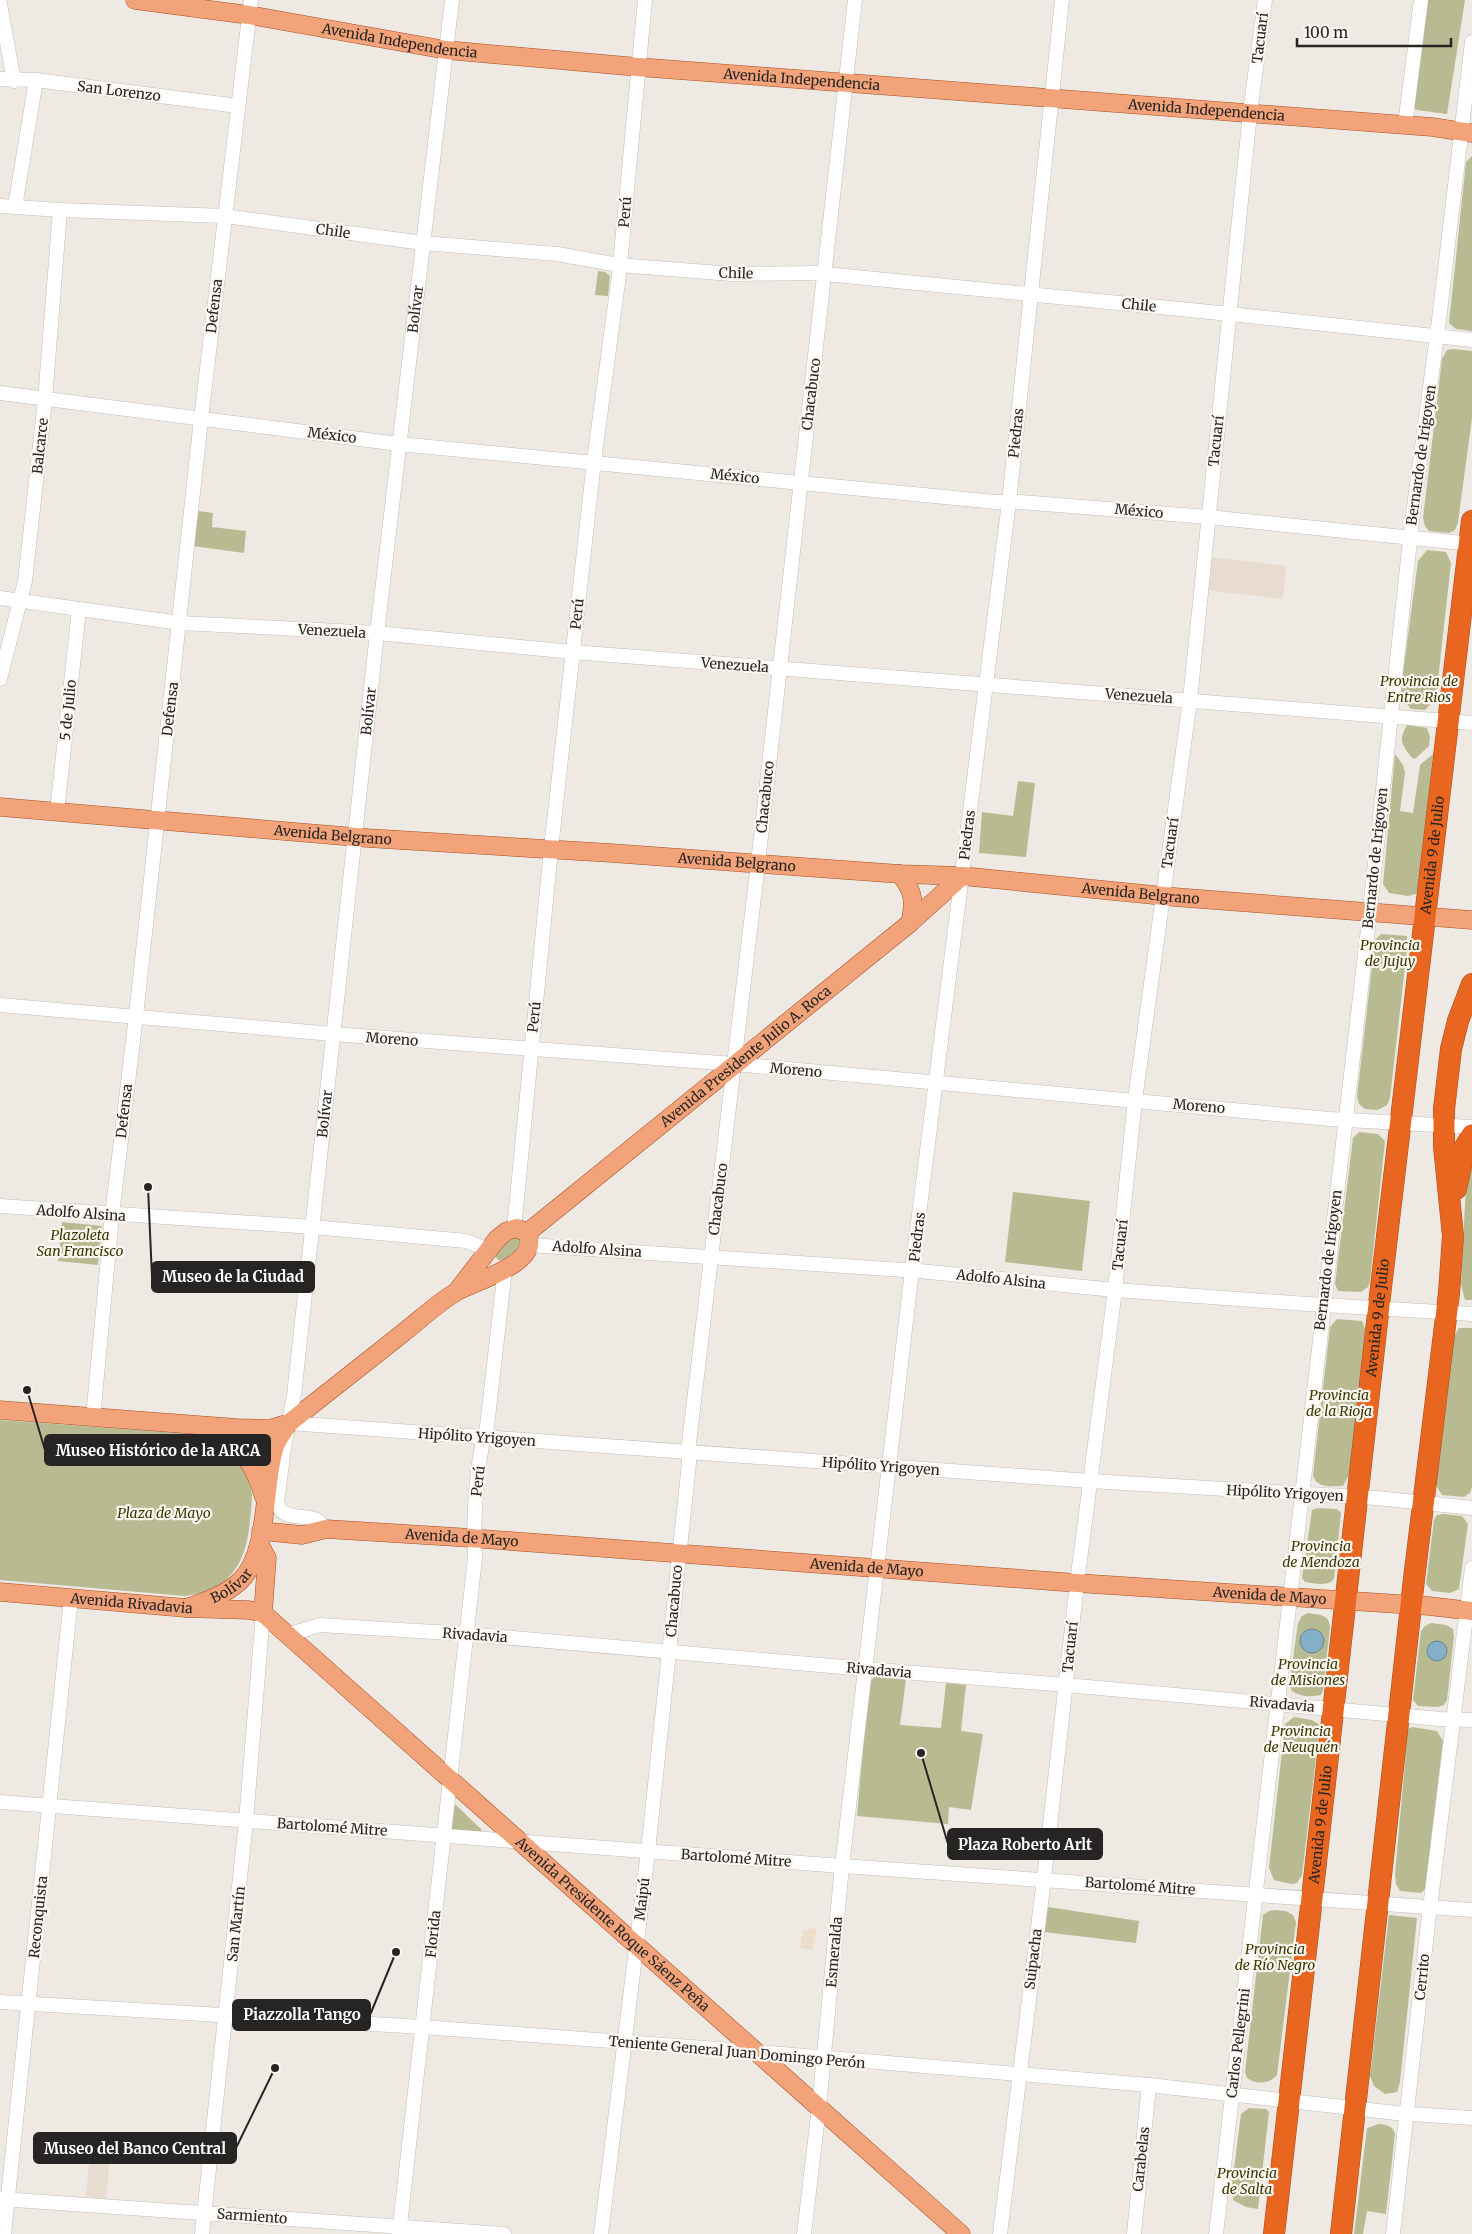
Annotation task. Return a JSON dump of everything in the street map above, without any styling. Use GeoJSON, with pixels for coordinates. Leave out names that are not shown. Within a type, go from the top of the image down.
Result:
{"type":"FeatureCollection","features":[{"type":"Feature","properties":{"kind":"highway","name":"Avenida 9 de Julio"},"geometry":{"type":"LineString","coordinates":[[1274,2234],[1379,1308],[1448,721],[1471,544],[1472,520]]}},
{"type":"Feature","properties":{"kind":"highway"},"geometry":{"type":"LineString","coordinates":[[1341,2234],[1452,1251],[1452,1214],[1443,1125],[1451,1050],[1458,1021],[1472,984]]}},
{"type":"Feature","properties":{"kind":"highway"},"geometry":{"type":"LineString","coordinates":[[1452,1214],[1461,1162],[1465,1147],[1472,1135]]}},
{"type":"Feature","properties":{"kind":"main road","name":"Avenida Independencia"},"geometry":{"type":"LineString","coordinates":[[135,0],[250,8],[446,50],[638,67],[1250,113],[1466,132]]}},
{"type":"Feature","properties":{"kind":"main road","name":"Avenida Belgrano"},"geometry":{"type":"LineString","coordinates":[[0,807],[354,837],[900,874],[962,876],[1163,896],[1472,920]]}},
{"type":"Feature","properties":{"kind":"main road"},"geometry":{"type":"LineString","coordinates":[[900,874],[913,893],[914,909],[910,923]]}},
{"type":"Feature","properties":{"kind":"main road","name":"Avenida Presidente Julio A. Roca"},"geometry":{"type":"LineString","coordinates":[[457,1291],[504,1233],[523,1236],[910,923],[962,876]]}},
{"type":"Feature","properties":{"kind":"main road","name":"Avenida Presidente Julio A. Roca"},"geometry":{"type":"LineString","coordinates":[[289,1423],[457,1291],[505,1269],[524,1255],[523,1236]]}},
{"type":"Feature","properties":{"kind":"main road"},"geometry":{"type":"LineString","coordinates":[[489,1250],[492,1263],[497,1268],[505,1269]]}},
{"type":"Feature","properties":{"kind":"main road"},"geometry":{"type":"LineString","coordinates":[[0,1410],[200,1425],[269,1428],[289,1423]]}},
{"type":"Feature","properties":{"kind":"main road","name":"Bolívar"},"geometry":{"type":"LineString","coordinates":[[186,1608],[208,1601],[226,1592],[240,1582],[250,1568],[260,1538],[275,1446],[289,1423]]}},
{"type":"Feature","properties":{"kind":"main road","name":"Bolívar"},"geometry":{"type":"LineString","coordinates":[[200,1425],[231,1440],[244,1452],[257,1475],[265,1501]]}},
{"type":"Feature","properties":{"kind":"main road","name":"Avenida de Mayo"},"geometry":{"type":"LineString","coordinates":[[260,1538],[305,1535],[326,1529],[474,1538],[1077,1584],[1346,1600],[1470,1610]]}},
{"type":"Feature","properties":{"kind":"main road","name":"Bolívar"},"geometry":{"type":"LineString","coordinates":[[260,1538],[267,1558],[263,1613]]}},
{"type":"Feature","properties":{"kind":"main road","name":"Avenida Rivadavia"},"geometry":{"type":"LineString","coordinates":[[0,1592],[186,1608],[249,1610],[263,1613]]}},
{"type":"Feature","properties":{"kind":"main road","name":"Avenida Presidente Roque Sáenz Peña"},"geometry":{"type":"LineString","coordinates":[[263,1613],[962,2234]]}},
{"type":"Feature","properties":{"kind":"street","name":"Bolívar"},"geometry":{"type":"LineString","coordinates":[[326,1529],[316,1519],[285,1514],[277,1502],[284,1448],[294,1396],[377,633],[452,0]]}},
{"type":"Feature","properties":{"kind":"street","name":"Perú"},"geometry":{"type":"LineString","coordinates":[[523,1236],[531,1049],[594,461],[620,265],[646,0]]}},
{"type":"Feature","properties":{"kind":"street","name":"Chacabuco"},"geometry":{"type":"LineString","coordinates":[[669,1652],[711,1256],[758,863],[855,0]]}},
{"type":"Feature","properties":{"kind":"street","name":"Piedras"},"geometry":{"type":"LineString","coordinates":[[866,1670],[912,1270],[1009,502],[1062,0]]}},
{"type":"Feature","properties":{"kind":"street","name":"Tacuarí"},"geometry":{"type":"LineString","coordinates":[[1066,1685],[1077,1584],[1115,1290],[1135,1100],[1190,700],[1250,113],[1265,0]]}},
{"type":"Feature","properties":{"kind":"street"},"geometry":{"type":"LineString","coordinates":[[1405,126],[1421,0]]}},
{"type":"Feature","properties":{"kind":"street"},"geometry":{"type":"LineString","coordinates":[[0,4],[7,80]]}},
{"type":"Feature","properties":{"kind":"street","name":"Defensa"},"geometry":{"type":"LineString","coordinates":[[93,1418],[112,1215],[136,1016],[201,419],[250,8]]}},
{"type":"Feature","properties":{"kind":"street","name":"Bernardo de Irigoyen"},"geometry":{"type":"LineString","coordinates":[[1278,1704],[1410,538],[1436,338],[1466,132],[1472,42]]}},
{"type":"Feature","properties":{"kind":"street","name":"San Lorenzo"},"geometry":{"type":"LineString","coordinates":[[7,80],[36,80],[238,106]]}},
{"type":"Feature","properties":{"kind":"street"},"geometry":{"type":"LineString","coordinates":[[14,207],[36,80]]}},
{"type":"Feature","properties":{"kind":"street","name":"Chile"},"geometry":{"type":"LineString","coordinates":[[0,206],[225,216],[423,243],[557,254],[620,265],[732,274],[825,274],[1230,314],[1436,338],[1472,340]]}},
{"type":"Feature","properties":{"kind":"street","name":"Balcarce"},"geometry":{"type":"LineString","coordinates":[[0,679],[25,582],[45,400],[60,210]]}},
{"type":"Feature","properties":{"kind":"street","name":"México"},"geometry":{"type":"LineString","coordinates":[[0,393],[399,444],[594,461],[1009,502],[1208,517],[1471,544]]}},
{"type":"Feature","properties":{"kind":"street","name":"Venezuela"},"geometry":{"type":"LineString","coordinates":[[0,598],[180,622],[377,633],[573,652],[986,686],[1190,700],[1472,723]]}},
{"type":"Feature","properties":{"kind":"street","name":"5 de Julio"},"geometry":{"type":"LineString","coordinates":[[57,812],[79,609]]}},
{"type":"Feature","properties":{"kind":"street","name":"Moreno"},"geometry":{"type":"LineString","coordinates":[[0,1005],[333,1034],[734,1064],[936,1084],[1472,1127]]}},
{"type":"Feature","properties":{"kind":"street","name":"Adolfo Alsina"},"geometry":{"type":"LineString","coordinates":[[0,1206],[313,1227],[466,1241],[489,1250]]}},
{"type":"Feature","properties":{"kind":"street","name":"Adolfo Alsina"},"geometry":{"type":"LineString","coordinates":[[523,1236],[711,1256],[912,1270],[1115,1290],[1472,1314]]}},
{"type":"Feature","properties":{"kind":"street","name":"Perú"},"geometry":{"type":"LineString","coordinates":[[467,1634],[475,1558],[475,1514],[483,1438],[489,1416],[505,1269]]}},
{"type":"Feature","properties":{"kind":"street","name":"Hipólito Yrigoyen"},"geometry":{"type":"LineString","coordinates":[[289,1423],[1090,1481],[1358,1497],[1472,1508]]}},
{"type":"Feature","properties":{"kind":"street","name":"Cerrito"},"geometry":{"type":"LineString","coordinates":[[1393,2234],[1452,1720],[1470,1610],[1472,1568]]}},
{"type":"Feature","properties":{"kind":"street","name":"Reconquista"},"geometry":{"type":"LineString","coordinates":[[4,2234],[4,2199],[29,2003],[71,1599]]}},
{"type":"Feature","properties":{"kind":"street","name":"San Martín"},"geometry":{"type":"LineString","coordinates":[[202,2234],[246,1821],[263,1613]]}},
{"type":"Feature","properties":{"kind":"street","name":"Rivadavia"},"geometry":{"type":"LineString","coordinates":[[287,1635],[320,1625],[467,1634],[866,1670],[1066,1685],[1398,1716],[1472,1720]]}},
{"type":"Feature","properties":{"kind":"street","name":"Florida"},"geometry":{"type":"LineString","coordinates":[[399,2230],[467,1634]]}},
{"type":"Feature","properties":{"kind":"street","name":"Maipú"},"geometry":{"type":"LineString","coordinates":[[601,2234],[648,1851],[669,1652]]}},
{"type":"Feature","properties":{"kind":"street","name":"Esmeralda"},"geometry":{"type":"LineString","coordinates":[[804,2234],[824,2059],[842,1866],[866,1670]]}},
{"type":"Feature","properties":{"kind":"street","name":"Suipacha"},"geometry":{"type":"LineString","coordinates":[[1000,2234],[1066,1685]]}},
{"type":"Feature","properties":{"kind":"street","name":"Carlos Pellegrini"},"geometry":{"type":"LineString","coordinates":[[1216,2234],[1278,1704]]}},
{"type":"Feature","properties":{"kind":"street","name":"Bartolomé Mitre"},"geometry":{"type":"LineString","coordinates":[[0,1802],[443,1834],[842,1866],[1472,1910]]}},
{"type":"Feature","properties":{"kind":"street","name":"Teniente General Juan Domingo Perón"},"geometry":{"type":"LineString","coordinates":[[0,2002],[423,2027],[758,2052],[1149,2085],[1356,2108],[1472,2118]]}},
{"type":"Feature","properties":{"kind":"street","name":"Carabelas"},"geometry":{"type":"LineString","coordinates":[[1134,2234],[1149,2085]]}},
{"type":"Feature","properties":{"kind":"street","name":"Sarmiento"},"geometry":{"type":"LineString","coordinates":[[4,2199],[205,2212],[399,2230],[504,2234]]}},
{"type":"Feature","properties":{"kind":"shaded area"},"geometry":{"type":"Polygon","coordinates":[[[1210,557],[1286,566],[1283,599],[1206,590],[1210,557]]]}},
{"type":"Feature","properties":{"kind":"shaded area"},"geometry":{"type":"Polygon","coordinates":[[[809,1928],[817,1929],[812,1950],[800,1948],[803,1930],[808,1931],[809,1928]]]}},
{"type":"Feature","properties":{"kind":"shaded area"},"geometry":{"type":"Polygon","coordinates":[[[90,2154],[110,2156],[106,2199],[86,2197],[90,2154]]]}},
{"type":"Feature","properties":{"kind":"green space"},"geometry":{"type":"Polygon","coordinates":[[[1427,0],[1465,0],[1447,114],[1417,110],[1413,107],[1427,0]]]}},
{"type":"Feature","properties":{"kind":"green space"},"geometry":{"type":"Polygon","coordinates":[[[1472,156],[1472,331],[1456,329],[1449,323],[1466,162],[1472,156]]]}},
{"type":"Feature","properties":{"kind":"green space"},"geometry":{"type":"Polygon","coordinates":[[[598,271],[605,272],[610,276],[608,296],[595,295],[598,271]]]}},
{"type":"Feature","properties":{"kind":"green space"},"geometry":{"type":"Polygon","coordinates":[[[1447,350],[1472,351],[1472,418],[1458,522],[1455,530],[1449,533],[1429,531],[1425,526],[1423,518],[1442,359],[1447,350]]]}},
{"type":"Feature","properties":{"kind":"green space"},"geometry":{"type":"Polygon","coordinates":[[[198,511],[213,513],[212,527],[246,531],[244,553],[193,546],[198,511]]]}},
{"type":"Feature","properties":{"kind":"green space","name":"Provincia de Entre Rios"},"geometry":{"type":"Polygon","coordinates":[[[1427,550],[1446,552],[1451,563],[1436,698],[1425,710],[1411,709],[1400,695],[1418,561],[1427,550]]]}},
{"type":"Feature","properties":{"kind":"green space"},"geometry":{"type":"Polygon","coordinates":[[[1407,725],[1427,728],[1430,737],[1429,746],[1415,759],[1412,758],[1402,742],[1407,725]]]}},
{"type":"Feature","properties":{"kind":"green space"},"geometry":{"type":"Polygon","coordinates":[[[1395,754],[1403,765],[1405,773],[1400,811],[1413,813],[1420,765],[1433,754],[1419,885],[1416,894],[1408,896],[1389,893],[1383,884],[1395,754]]]}},
{"type":"Feature","properties":{"kind":"green space"},"geometry":{"type":"Polygon","coordinates":[[[1018,781],[1035,783],[1026,857],[979,853],[982,812],[1013,816],[1018,781]]]}},
{"type":"Feature","properties":{"kind":"green space","name":"Provincia de Jujuy"},"geometry":{"type":"Polygon","coordinates":[[[1381,934],[1407,936],[1407,949],[1390,1098],[1387,1105],[1378,1110],[1365,1109],[1359,1104],[1357,1097],[1375,940],[1381,934]]]}},
{"type":"Feature","properties":{"kind":"green space"},"geometry":{"type":"Polygon","coordinates":[[[1359,1132],[1378,1134],[1385,1141],[1370,1281],[1368,1287],[1361,1292],[1338,1291],[1335,1284],[1353,1138],[1359,1132]]]}},
{"type":"Feature","properties":{"kind":"green space"},"geometry":{"type":"Polygon","coordinates":[[[1472,1147],[1472,1300],[1465,1300],[1461,1285],[1467,1163],[1472,1147]]]}},
{"type":"Feature","properties":{"kind":"green space"},"geometry":{"type":"Polygon","coordinates":[[[1013,1192],[1090,1201],[1082,1271],[1005,1262],[1013,1192]]]}},
{"type":"Feature","properties":{"kind":"green space","name":"Plazoleta San Francisco"},"geometry":{"type":"Polygon","coordinates":[[[62,1222],[102,1226],[98,1265],[58,1261],[62,1222]]]}},
{"type":"Feature","properties":{"kind":"green space"},"geometry":{"type":"Polygon","coordinates":[[[511,1231],[526,1245],[504,1261],[498,1260],[493,1252],[511,1231]]]}},
{"type":"Feature","properties":{"kind":"green space","name":"Provincia de la Rioja"},"geometry":{"type":"Polygon","coordinates":[[[1337,1319],[1362,1321],[1366,1331],[1349,1475],[1343,1486],[1329,1486],[1317,1483],[1313,1475],[1330,1327],[1337,1319]]]}},
{"type":"Feature","properties":{"kind":"green space"},"geometry":{"type":"Polygon","coordinates":[[[1459,1328],[1472,1328],[1472,1487],[1470,1493],[1464,1497],[1442,1495],[1435,1484],[1454,1336],[1459,1328]]]}},
{"type":"Feature","properties":{"kind":"green space","name":"Plaza de Mayo"},"geometry":{"type":"Polygon","coordinates":[[[0,1420],[192,1434],[214,1440],[240,1463],[250,1483],[252,1504],[250,1521],[248,1536],[240,1562],[224,1581],[214,1588],[185,1596],[0,1580],[0,1420]]]}},
{"type":"Feature","properties":{"kind":"green space","name":"Provincia de Mendoza"},"geometry":{"type":"Polygon","coordinates":[[[1318,1508],[1337,1509],[1341,1513],[1334,1579],[1325,1584],[1305,1582],[1302,1578],[1312,1510],[1318,1508]]]}},
{"type":"Feature","properties":{"kind":"green space"},"geometry":{"type":"Polygon","coordinates":[[[1437,1515],[1462,1516],[1468,1524],[1459,1589],[1450,1593],[1432,1591],[1426,1584],[1434,1520],[1437,1515]]]}},
{"type":"Feature","properties":{"kind":"green space","name":"Provincia de Misiones"},"geometry":{"type":"Polygon","coordinates":[[[1308,1613],[1326,1617],[1330,1627],[1323,1690],[1321,1695],[1313,1696],[1301,1695],[1291,1690],[1290,1680],[1298,1623],[1302,1616],[1308,1613]]]}},
{"type":"Feature","properties":{"kind":"green space"},"geometry":{"type":"Polygon","coordinates":[[[1431,1623],[1446,1625],[1453,1629],[1454,1636],[1447,1700],[1444,1705],[1438,1707],[1418,1706],[1413,1700],[1421,1631],[1431,1623]]]}},
{"type":"Feature","properties":{"kind":"green space"},"geometry":{"type":"Polygon","coordinates":[[[876,1676],[906,1679],[900,1725],[941,1728],[946,1683],[966,1685],[961,1731],[983,1734],[971,1810],[949,1807],[948,1824],[857,1816],[869,1682],[876,1676]]]}},
{"type":"Feature","properties":{"kind":"green space","name":"Provincia de Neuquén"},"geometry":{"type":"Polygon","coordinates":[[[1294,1717],[1312,1720],[1320,1725],[1302,1875],[1297,1883],[1291,1884],[1274,1880],[1269,1868],[1285,1724],[1294,1717]]]}},
{"type":"Feature","properties":{"kind":"green space"},"geometry":{"type":"Polygon","coordinates":[[[1412,1727],[1437,1731],[1443,1741],[1425,1889],[1421,1893],[1400,1891],[1396,1884],[1395,1874],[1408,1729],[1412,1727]]]}},
{"type":"Feature","properties":{"kind":"green space"},"geometry":{"type":"Polygon","coordinates":[[[455,1804],[482,1830],[481,1833],[451,1831],[450,1805],[455,1804]]]}},
{"type":"Feature","properties":{"kind":"green space"},"geometry":{"type":"Polygon","coordinates":[[[1048,1907],[1139,1921],[1136,1943],[1044,1932],[1048,1907]]]}},
{"type":"Feature","properties":{"kind":"green space","name":"Provincia de Río Negro"},"geometry":{"type":"Polygon","coordinates":[[[1275,1910],[1286,1911],[1293,1915],[1296,1922],[1277,2075],[1267,2082],[1259,2082],[1247,2078],[1245,2072],[1263,1915],[1275,1910]]]}},
{"type":"Feature","properties":{"kind":"green space"},"geometry":{"type":"Polygon","coordinates":[[[1389,1915],[1417,1918],[1400,2082],[1397,2092],[1385,2094],[1374,2086],[1370,2076],[1389,1915]]]}},
{"type":"Feature","properties":{"kind":"green space","name":"Provincia de Salta"},"geometry":{"type":"Polygon","coordinates":[[[1249,2108],[1266,2109],[1269,2112],[1258,2209],[1246,2207],[1233,2200],[1234,2195],[1231,2192],[1241,2114],[1249,2108]]]}},
{"type":"Feature","properties":{"kind":"green space"},"geometry":{"type":"Polygon","coordinates":[[[1379,2124],[1391,2127],[1395,2134],[1386,2214],[1367,2211],[1363,2234],[1354,2234],[1367,2128],[1379,2124]]]}},
{"type":"Feature","properties":{"kind":"water"},"geometry":{"type":"Polygon","coordinates":[[[1307,1629],[1317,1629],[1324,1636],[1324,1646],[1317,1653],[1307,1653],[1300,1646],[1300,1636],[1307,1629]]]}},
{"type":"Feature","properties":{"kind":"water"},"geometry":{"type":"Polygon","coordinates":[[[1437,1641],[1444,1644],[1447,1651],[1444,1658],[1437,1661],[1430,1658],[1427,1651],[1430,1644],[1437,1641]]]}},
{"type":"Feature","properties":{"kind":"place","name":"Museo de la Ciudad"},"geometry":{"type":"Point","coordinates":[148,1187]}},
{"type":"Feature","properties":{"kind":"place","name":"Museo Histórico de la ARCA"},"geometry":{"type":"Point","coordinates":[27,1390]}},
{"type":"Feature","properties":{"kind":"place","name":"Plaza Roberto Arlt"},"geometry":{"type":"Point","coordinates":[921,1753]}},
{"type":"Feature","properties":{"kind":"place","name":"Piazzolla Tango"},"geometry":{"type":"Point","coordinates":[396,1952]}},
{"type":"Feature","properties":{"kind":"place","name":"Museo del Banco Central"},"geometry":{"type":"Point","coordinates":[275,2068]}}]}
